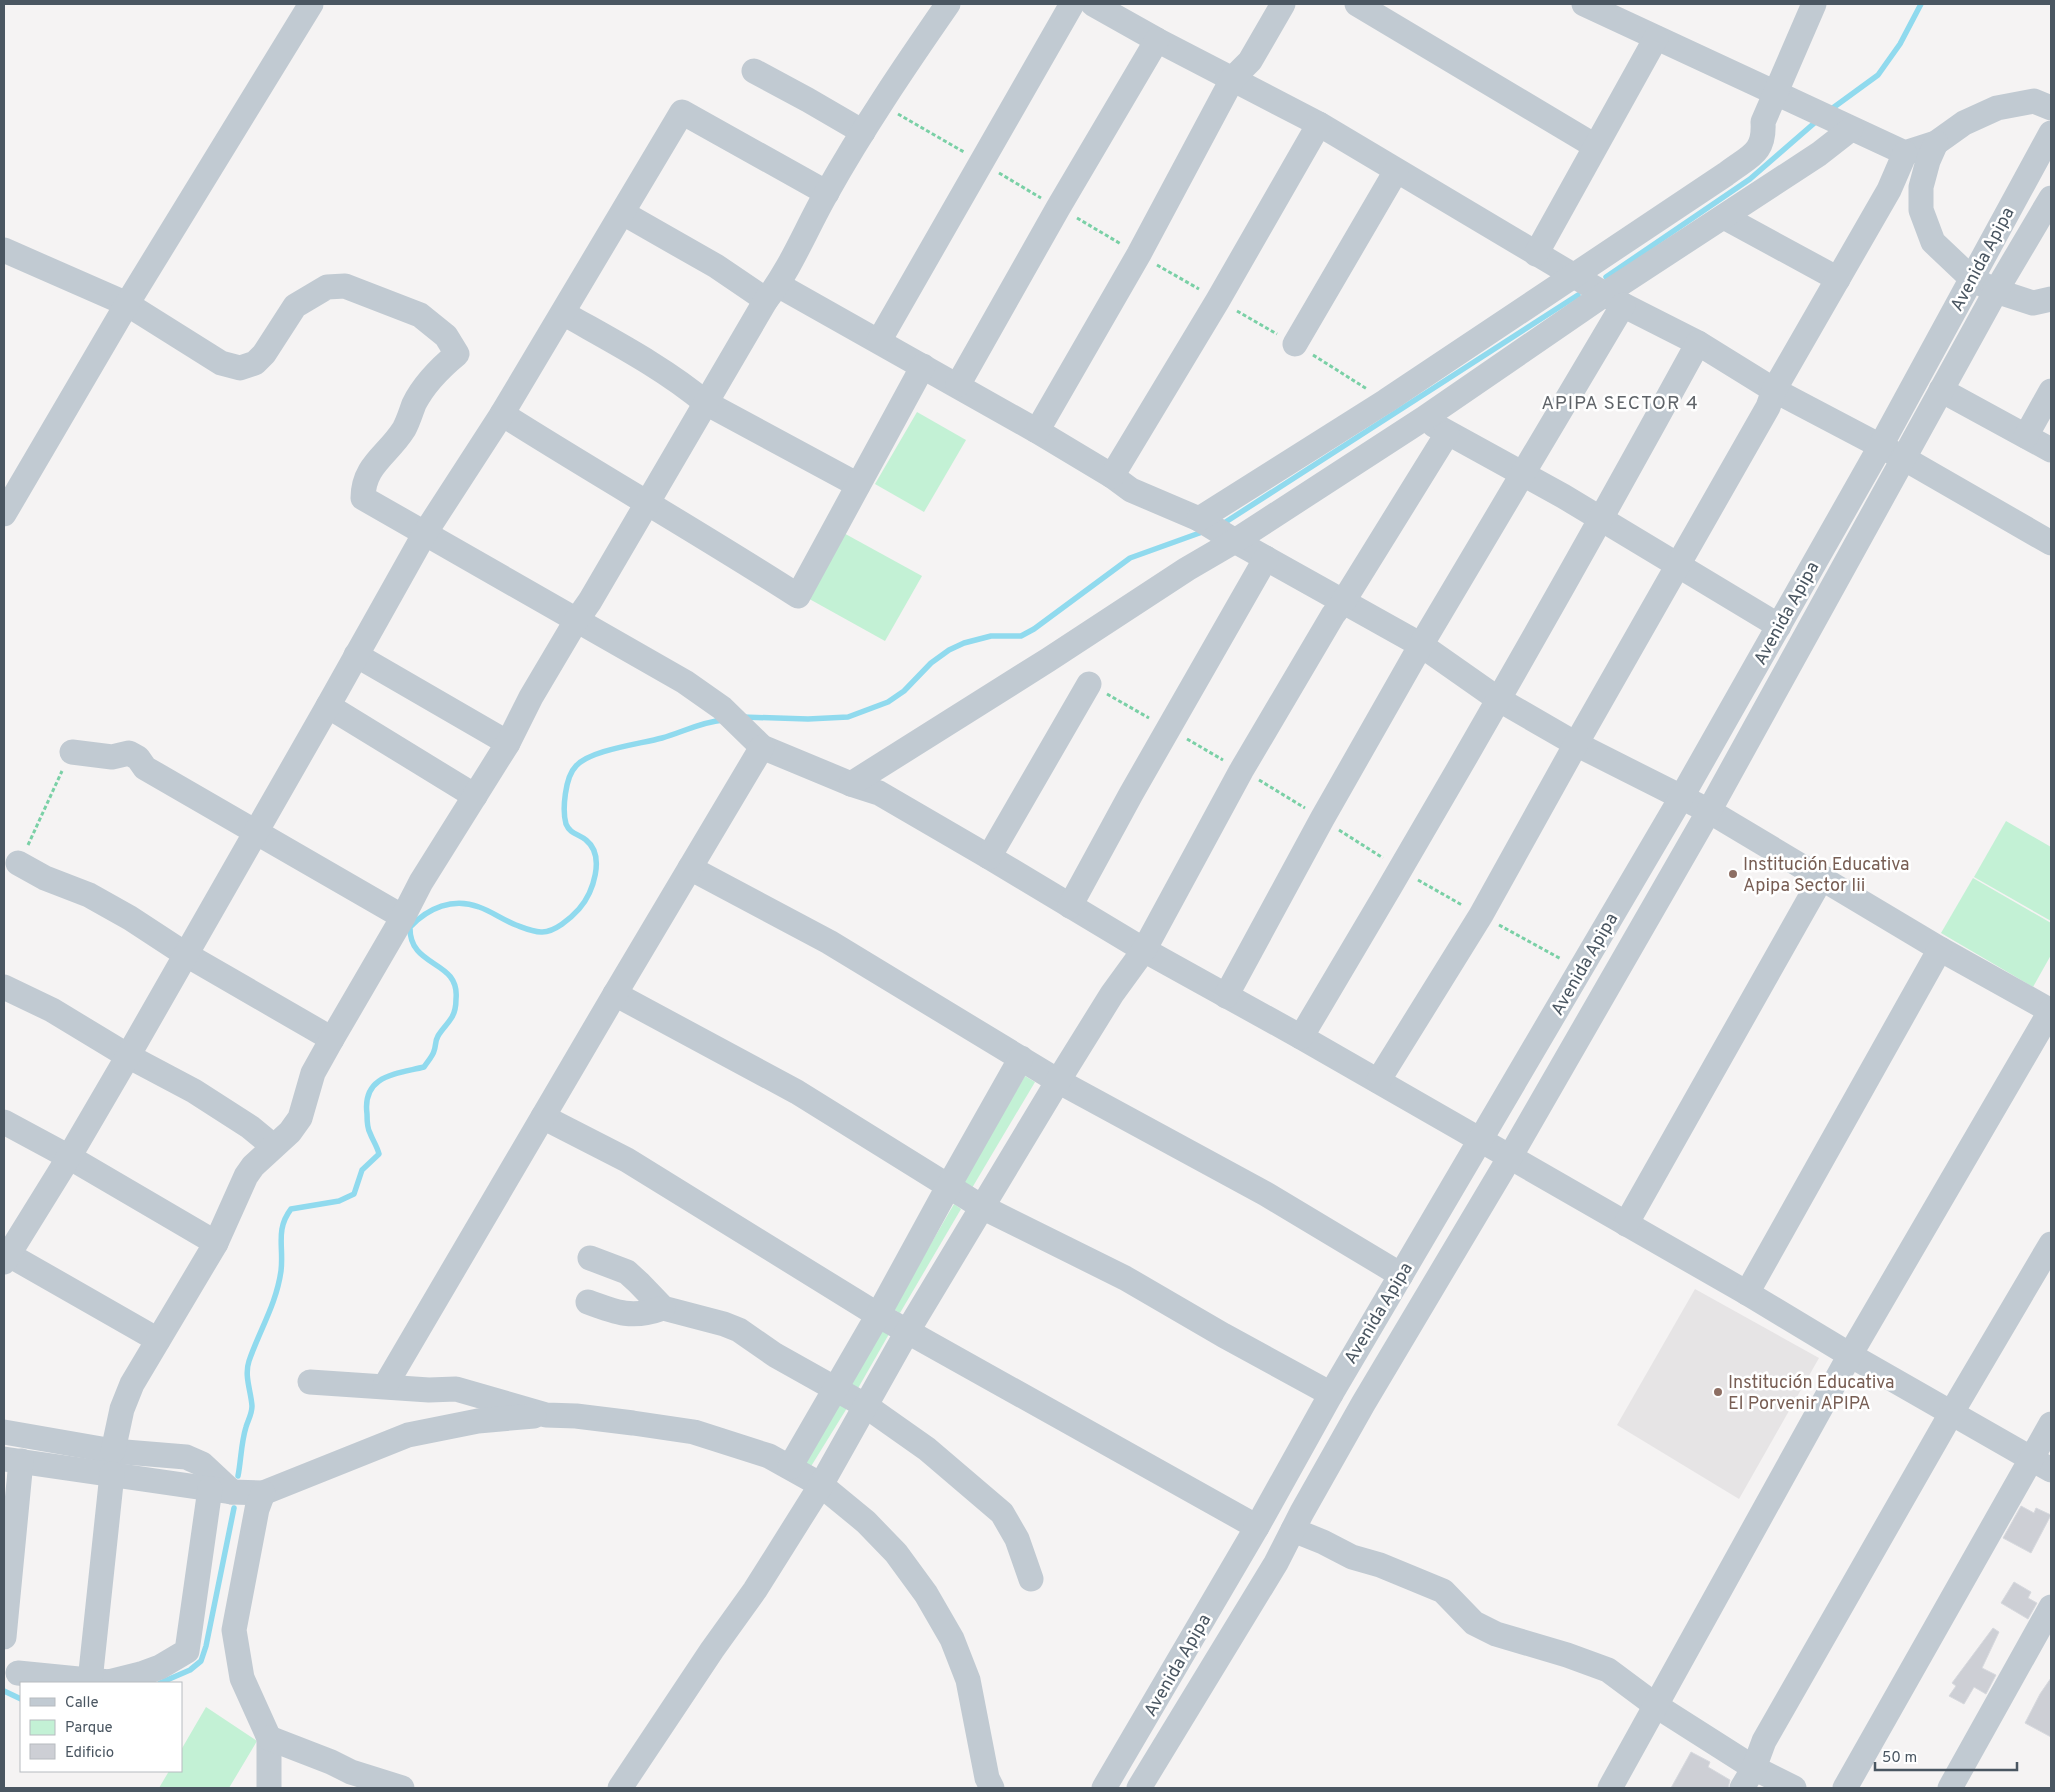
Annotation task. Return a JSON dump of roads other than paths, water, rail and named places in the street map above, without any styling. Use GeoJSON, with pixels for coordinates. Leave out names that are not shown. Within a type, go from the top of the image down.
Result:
{"type":"FeatureCollection","features":[{"type":"Feature","properties":{"kind":"street"},"geometry":{"type":"LineString","coordinates":[[4,514],[127,304],[311,4]]}},
{"type":"Feature","properties":{"kind":"street"},"geometry":{"type":"LineString","coordinates":[[90,1681],[112,1462],[122,1408],[132,1384],[216,1243],[252,1166],[290,1132],[300,1118],[313,1073],[421,882],[508,743],[531,697],[772,293],[826,193],[880,103],[948,4]]}},
{"type":"Feature","properties":{"kind":"street"},"geometry":{"type":"LineString","coordinates":[[879,341],[1072,4]]}},
{"type":"Feature","properties":{"kind":"street"},"geometry":{"type":"LineString","coordinates":[[1093,4],[1157,40],[1319,124],[1614,299],[1698,343],[1774,390],[1905,459],[2051,544]]}},
{"type":"Feature","properties":{"kind":"street"},"geometry":{"type":"LineString","coordinates":[[1037,431],[1139,254],[1233,78],[1250,61],[1283,4]]}},
{"type":"Feature","properties":{"kind":"street"},"geometry":{"type":"LineString","coordinates":[[1357,4],[1595,146]]}},
{"type":"Feature","properties":{"kind":"street"},"geometry":{"type":"LineString","coordinates":[[1584,4],[1905,153],[1936,143],[1964,123],[1997,108],[2034,101],[2051,108]]}},
{"type":"Feature","properties":{"kind":"street"},"geometry":{"type":"LineString","coordinates":[[1199,519],[1386,401],[1726,174],[1760,148],[1764,137],[1763,122],[1814,4]]}},
{"type":"Feature","properties":{"kind":"street"},"geometry":{"type":"LineString","coordinates":[[1536,254],[1656,38]]}},
{"type":"Feature","properties":{"kind":"street"},"geometry":{"type":"LineString","coordinates":[[958,385],[1058,208],[1157,40]]}},
{"type":"Feature","properties":{"kind":"street"},"geometry":{"type":"LineString","coordinates":[[754,71],[863,132]]}},
{"type":"Feature","properties":{"kind":"street"},"geometry":{"type":"LineString","coordinates":[[158,1340],[5,1256],[69,1157],[128,1056],[425,533],[502,414],[682,112],[826,193]]}},
{"type":"Feature","properties":{"kind":"street"},"geometry":{"type":"LineString","coordinates":[[1112,476],[1218,300],[1319,124]]}},
{"type":"Feature","properties":{"kind":"street"},"geometry":{"type":"LineString","coordinates":[[851,784],[1614,299],[1724,217],[1819,154],[1850,129]]}},
{"type":"Feature","properties":{"kind":"street","name":"Avenida Apipa"},"geometry":{"type":"LineString","coordinates":[[1104,1788],[1257,1527],[1330,1394],[1681,798],[1880,447],[2051,133]]}},
{"type":"Feature","properties":{"kind":"street"},"geometry":{"type":"LineString","coordinates":[[1936,143],[1928,161],[1921,188],[1921,210],[1933,242],[1972,279],[1996,291],[2033,303],[2051,299]]}},
{"type":"Feature","properties":{"kind":"street"},"geometry":{"type":"LineString","coordinates":[[1378,1082],[1481,915],[1768,407],[1774,390],[1890,190],[1905,153]]}},
{"type":"Feature","properties":{"kind":"street"},"geometry":{"type":"LineString","coordinates":[[1295,344],[1396,171]]}},
{"type":"Feature","properties":{"kind":"street","name":"Avenida Apipa"},"geometry":{"type":"LineString","coordinates":[[1140,1788],[1276,1563],[1363,1404],[1510,1157],[1709,811],[1905,459],[1996,291],[2051,198]]}},
{"type":"Feature","properties":{"kind":"street"},"geometry":{"type":"LineString","coordinates":[[623,213],[716,266],[879,341],[1037,431],[1132,490],[1199,519],[1421,645],[1498,699],[1576,744],[1709,811],[1940,949],[2051,1010],[1850,1355],[1610,1788]]}},
{"type":"Feature","properties":{"kind":"street"},"geometry":{"type":"LineString","coordinates":[[1724,217],[1838,279]]}},
{"type":"Feature","properties":{"kind":"street"},"geometry":{"type":"LineString","coordinates":[[4,250],[127,304],[220,362],[240,368],[255,363],[264,354],[295,306],[327,287],[345,286],[420,314],[446,336],[457,354],[440,368],[423,389],[404,429],[368,472],[363,484],[363,498],[685,682],[715,702],[762,748],[851,784],[879,793],[989,856],[1144,950],[1481,1140],[2041,1465]]}},
{"type":"Feature","properties":{"kind":"street"},"geometry":{"type":"LineString","coordinates":[[1226,996],[1322,819],[1421,645],[1522,475],[1614,299]]}},
{"type":"Feature","properties":{"kind":"street"},"geometry":{"type":"LineString","coordinates":[[563,313],[655,366],[691,390],[706,403],[858,485]]}},
{"type":"Feature","properties":{"kind":"street"},"geometry":{"type":"LineString","coordinates":[[1301,1037],[1401,869],[1601,520],[1698,343]]}},
{"type":"Feature","properties":{"kind":"street"},"geometry":{"type":"LineString","coordinates":[[502,414],[646,504],[736,556],[798,596],[923,366]]}},
{"type":"Feature","properties":{"kind":"street"},"geometry":{"type":"LineString","coordinates":[[1942,390],[2051,450]]}},
{"type":"Feature","properties":{"kind":"street"},"geometry":{"type":"LineString","coordinates":[[2026,436],[2051,391]]}},
{"type":"Feature","properties":{"kind":"street"},"geometry":{"type":"LineString","coordinates":[[1423,419],[1447,434],[1563,496],[1779,626]]}},
{"type":"Feature","properties":{"kind":"street"},"geometry":{"type":"LineString","coordinates":[[620,1788],[712,1650],[755,1590],[821,1485],[907,1332],[1058,1081],[1112,994],[1144,950],[1241,771],[1332,615],[1343,602],[1447,434]]}},
{"type":"Feature","properties":{"kind":"street"},"geometry":{"type":"LineString","coordinates":[[1070,906],[1131,794],[1266,558]]}},
{"type":"Feature","properties":{"kind":"street"},"geometry":{"type":"LineString","coordinates":[[356,654],[508,743]]}},
{"type":"Feature","properties":{"kind":"street"},"geometry":{"type":"LineString","coordinates":[[989,856],[1089,684]]}},
{"type":"Feature","properties":{"kind":"street"},"geometry":{"type":"LineString","coordinates":[[328,706],[475,796]]}},
{"type":"Feature","properties":{"kind":"street"},"geometry":{"type":"LineString","coordinates":[[385,1386],[762,748]]}},
{"type":"Feature","properties":{"kind":"street"},"geometry":{"type":"LineString","coordinates":[[72,752],[112,757],[129,753],[138,758],[145,768],[403,916]]}},
{"type":"Feature","properties":{"kind":"street"},"geometry":{"type":"LineString","coordinates":[[18,862],[45,878],[89,895],[130,918],[185,954],[332,1039]]}},
{"type":"Feature","properties":{"kind":"street"},"geometry":{"type":"LineString","coordinates":[[690,868],[829,942],[1058,1081],[1266,1194],[1401,1275]]}},
{"type":"Feature","properties":{"kind":"street"},"geometry":{"type":"LineString","coordinates":[[1626,1224],[1822,877]]}},
{"type":"Feature","properties":{"kind":"street"},"geometry":{"type":"LineString","coordinates":[[1747,1293],[1940,949]]}},
{"type":"Feature","properties":{"kind":"street"},"geometry":{"type":"LineString","coordinates":[[4,987],[52,1010],[128,1056],[194,1091],[250,1127],[273,1146]]}},
{"type":"Feature","properties":{"kind":"street"},"geometry":{"type":"LineString","coordinates":[[615,994],[797,1092],[982,1207],[1125,1278],[1330,1394]]}},
{"type":"Feature","properties":{"kind":"street"},"geometry":{"type":"LineString","coordinates":[[790,1467],[878,1316],[1021,1058]]}},
{"type":"Feature","properties":{"kind":"street"},"geometry":{"type":"LineString","coordinates":[[543,1117],[627,1160],[878,1316],[1257,1527]]}},
{"type":"Feature","properties":{"kind":"street"},"geometry":{"type":"LineString","coordinates":[[4,1122],[69,1157],[216,1243]]}},
{"type":"Feature","properties":{"kind":"street"},"geometry":{"type":"LineString","coordinates":[[1748,1778],[1764,1741],[1952,1412],[2051,1244]]}},
{"type":"Feature","properties":{"kind":"street"},"geometry":{"type":"LineString","coordinates":[[590,1258],[626,1272],[663,1308],[724,1324],[739,1330],[775,1355],[866,1406],[927,1449],[1002,1513],[1017,1539],[1031,1579]]}},
{"type":"Feature","properties":{"kind":"street"},"geometry":{"type":"LineString","coordinates":[[588,1302],[615,1312],[633,1315],[647,1314],[663,1308]]}},
{"type":"Feature","properties":{"kind":"street"},"geometry":{"type":"LineString","coordinates":[[310,1382],[429,1390],[456,1389],[546,1416]]}},
{"type":"Feature","properties":{"kind":"street"},"geometry":{"type":"LineString","coordinates":[[221,1490],[263,1493],[408,1435],[478,1421],[546,1416],[576,1416],[633,1422],[694,1432],[769,1456],[821,1485],[866,1522],[896,1553],[926,1594],[952,1639],[968,1680],[987,1778],[992,1788]]}},
{"type":"Feature","properties":{"kind":"street"},"geometry":{"type":"LineString","coordinates":[[1845,1788],[2041,1465],[2051,1424]]}},
{"type":"Feature","properties":{"kind":"street"},"geometry":{"type":"LineString","coordinates":[[4,1432],[112,1462]]}},
{"type":"Feature","properties":{"kind":"street"},"geometry":{"type":"LineString","coordinates":[[4,1637],[12,1460],[112,1462],[186,1457],[202,1464],[221,1490],[187,1651],[160,1667],[110,1682],[18,1673]]}},
{"type":"Feature","properties":{"kind":"street"},"geometry":{"type":"LineString","coordinates":[[263,1493],[257,1509],[234,1630],[242,1678],[269,1738],[269,1788]]}},
{"type":"Feature","properties":{"kind":"street"},"geometry":{"type":"LineString","coordinates":[[1293,1530],[1323,1542],[1352,1558],[1380,1565],[1443,1592],[1474,1624],[1496,1634],[1567,1655],[1608,1670],[1748,1778],[1794,1788]]}},
{"type":"Feature","properties":{"kind":"street"},"geometry":{"type":"LineString","coordinates":[[1950,1788],[2051,1607]]}},
{"type":"Feature","properties":{"kind":"street"},"geometry":{"type":"LineString","coordinates":[[269,1738],[331,1762],[351,1772],[402,1788]]}},
{"type":"Feature","properties":{"kind":"waterway"},"geometry":{"type":"LineString","coordinates":[[1830,110],[1878,75],[1900,44],[1921,4]]}},
{"type":"Feature","properties":{"kind":"waterway"},"geometry":{"type":"LineString","coordinates":[[1606,277],[1750,179],[1819,119]]}},
{"type":"Feature","properties":{"kind":"waterway"},"geometry":{"type":"LineString","coordinates":[[1221,525],[1578,295]]}},
{"type":"Feature","properties":{"kind":"waterway"},"geometry":{"type":"LineString","coordinates":[[742,717],[808,719],[848,717],[888,702],[904,691],[931,663],[949,650],[964,643],[991,636],[1021,636],[1034,629],[1130,558],[1205,531]]}},
{"type":"Feature","properties":{"kind":"waterway"},"geometry":{"type":"LineString","coordinates":[[238,1476],[243,1439],[252,1409],[247,1378],[249,1361],[272,1306],[279,1283],[282,1262],[281,1239],[286,1217],[291,1209],[339,1201],[354,1194],[362,1170],[379,1154],[368,1126],[367,1101],[370,1091],[383,1078],[424,1067],[433,1053],[438,1036],[454,1013],[456,1001],[455,986],[443,970],[417,950],[412,941],[410,927],[425,914],[441,906],[460,903],[479,907],[525,929],[546,932],[562,924],[576,913],[589,894],[593,884],[596,865],[592,847],[586,840],[572,832],[566,824],[564,811],[565,794],[572,771],[583,760],[592,756],[723,720]]}},
{"type":"Feature","properties":{"kind":"waterway"},"geometry":{"type":"LineString","coordinates":[[162,1682],[190,1670],[201,1661],[206,1646],[234,1508]]}},
{"type":"Feature","properties":{"kind":"waterway"},"geometry":{"type":"LineString","coordinates":[[4,1691],[20,1699]]}},
{"type":"Feature","properties":{"kind":"place","name":"Institución Educativa Apipa Sector Iii"},"geometry":{"type":"Point","coordinates":[1733,874]}},
{"type":"Feature","properties":{"kind":"place","name":"Institución Educativa El Porvenir APIPA"},"geometry":{"type":"Point","coordinates":[1718,1392]}},
{"type":"Feature","properties":{"kind":"district","name":"APIPA SECTOR 4"},"geometry":{"type":"Point","coordinates":[1620,402]}}]}
